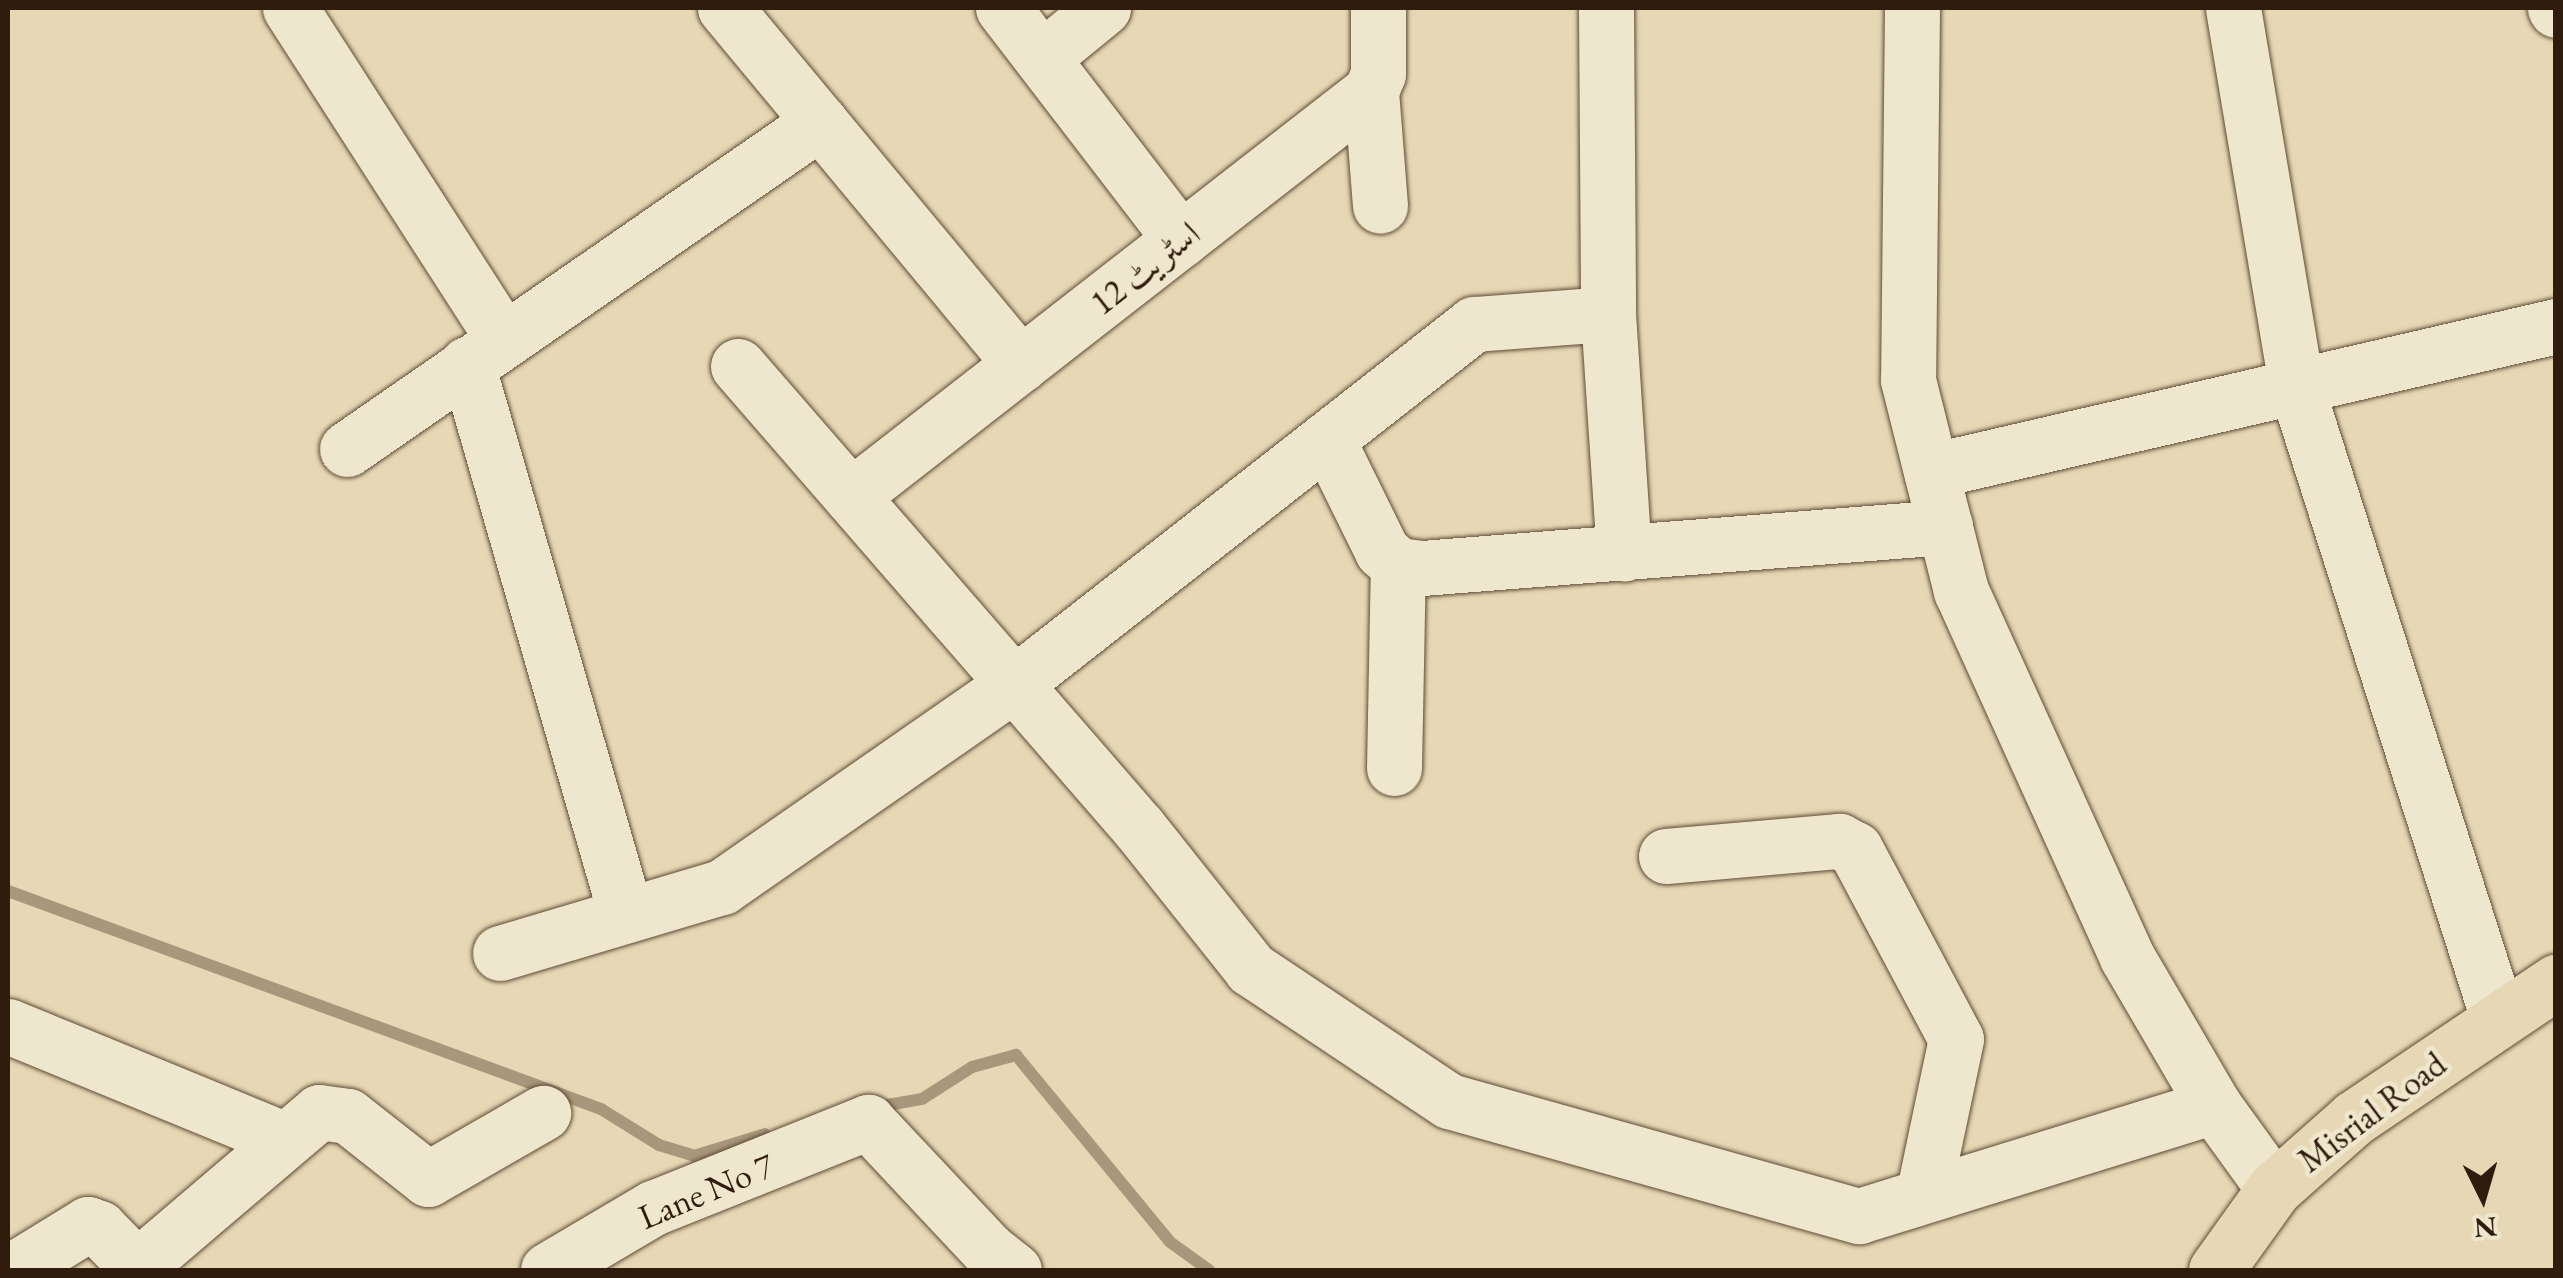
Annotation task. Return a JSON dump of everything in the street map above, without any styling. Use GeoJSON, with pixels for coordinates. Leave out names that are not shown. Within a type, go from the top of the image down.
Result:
{"type":"FeatureCollection","features":[{"type":"Feature","properties":{"kind":"main road","name":"Misrial Road"},"geometry":{"type":"LineString","coordinates":[[2227,1268],[2274,1189],[2354,1118],[2556,982]]}},
{"type":"Feature","properties":{"kind":"street"},"geometry":{"type":"LineString","coordinates":[[290,8],[485,352],[626,915]]}},
{"type":"Feature","properties":{"kind":"street"},"geometry":{"type":"LineString","coordinates":[[724,8],[1021,364]]}},
{"type":"Feature","properties":{"kind":"street"},"geometry":{"type":"LineString","coordinates":[[1003,8],[1180,240]]}},
{"type":"Feature","properties":{"kind":"street"},"geometry":{"type":"LineString","coordinates":[[1042,58],[1103,8]]}},
{"type":"Feature","properties":{"kind":"street"},"geometry":{"type":"LineString","coordinates":[[1378,8],[1378,74],[1370,91],[1380,206]]}},
{"type":"Feature","properties":{"kind":"street"},"geometry":{"type":"LineString","coordinates":[[1606,8],[1608,314],[1624,553]]}},
{"type":"Feature","properties":{"kind":"street"},"geometry":{"type":"LineString","coordinates":[[1912,8],[1908,380],[1961,590],[2127,957],[2214,1106],[2274,1189]]}},
{"type":"Feature","properties":{"kind":"street"},"geometry":{"type":"LineString","coordinates":[[2233,8],[2296,386],[2498,1018]]}},
{"type":"Feature","properties":{"kind":"street","name":"اسٹریٹ 12"},"geometry":{"type":"LineString","coordinates":[[851,496],[1370,91]]}},
{"type":"Feature","properties":{"kind":"street"},"geometry":{"type":"LineString","coordinates":[[347,449],[820,122]]}},
{"type":"Feature","properties":{"kind":"street"},"geometry":{"type":"LineString","coordinates":[[500,954],[722,887],[1014,684],[1474,324],[1608,314]]}},
{"type":"Feature","properties":{"kind":"street"},"geometry":{"type":"LineString","coordinates":[[1930,471],[2556,326]]}},
{"type":"Feature","properties":{"kind":"street"},"geometry":{"type":"LineString","coordinates":[[738,366],[1014,684],[1251,969],[1449,1101],[1860,1216],[2214,1106]]}},
{"type":"Feature","properties":{"kind":"street"},"geometry":{"type":"LineString","coordinates":[[1327,439],[1382,551],[1398,565],[1624,553],[1945,527]]}},
{"type":"Feature","properties":{"kind":"street"},"geometry":{"type":"LineString","coordinates":[[1394,768],[1398,565]]}},
{"type":"Feature","properties":{"kind":"street"},"geometry":{"type":"LineString","coordinates":[[1666,856],[1839,841],[1855,850],[1956,1039],[1923,1196]]}},
{"type":"Feature","properties":{"kind":"street"},"geometry":{"type":"LineString","coordinates":[[8,1026],[284,1140]]}},
{"type":"Feature","properties":{"kind":"street"},"geometry":{"type":"LineString","coordinates":[[13,1270],[88,1224],[138,1269],[319,1112],[334,1110],[428,1180],[543,1112]]}},
{"type":"Feature","properties":{"kind":"street","name":"Lane No 7"},"geometry":{"type":"LineString","coordinates":[[548,1270],[652,1208],[868,1122],[988,1250],[1014,1270]]}},
{"type":"Feature","properties":{"kind":"waterway"},"geometry":{"type":"LineString","coordinates":[[8,891],[601,1109],[659,1145],[694,1156],[765,1134]]}},
{"type":"Feature","properties":{"kind":"waterway"},"geometry":{"type":"LineString","coordinates":[[876,1107],[922,1099],[972,1067],[1016,1055],[1170,1242],[1209,1270]]}}]}
